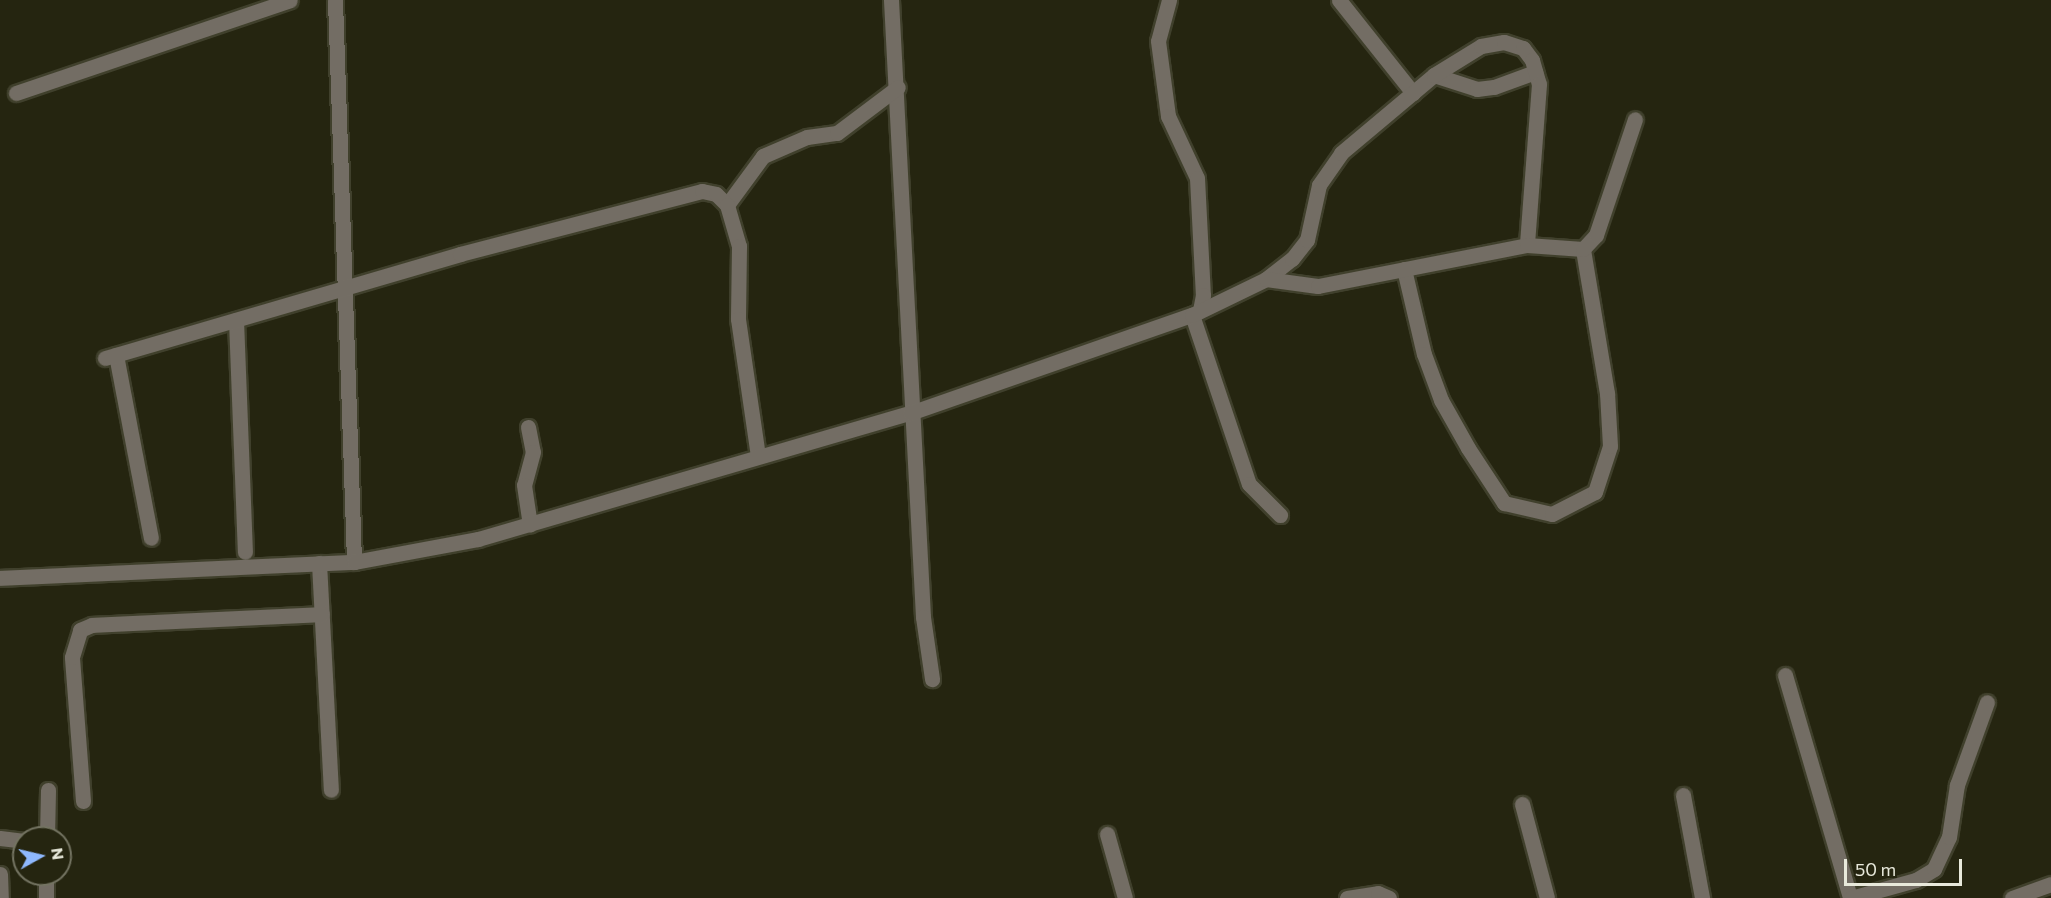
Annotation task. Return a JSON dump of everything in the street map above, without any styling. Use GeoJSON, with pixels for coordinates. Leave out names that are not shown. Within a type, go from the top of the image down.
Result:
{"type":"FeatureCollection","features":[{"type":"Feature","properties":{"kind":"street"},"geometry":{"type":"LineString","coordinates":[[16,93],[290,0]]}},
{"type":"Feature","properties":{"kind":"street"},"geometry":{"type":"LineString","coordinates":[[335,0],[354,562]]}},
{"type":"Feature","properties":{"kind":"street"},"geometry":{"type":"LineString","coordinates":[[891,0],[898,87],[910,413],[922,617],[932,679]]}},
{"type":"Feature","properties":{"kind":"street"},"geometry":{"type":"LineString","coordinates":[[1168,0],[1158,41],[1168,116],[1197,178],[1203,295],[1196,313],[1249,484],[1280,514]]}},
{"type":"Feature","properties":{"kind":"street"},"geometry":{"type":"LineString","coordinates":[[1339,0],[1413,93]]}},
{"type":"Feature","properties":{"kind":"street"},"geometry":{"type":"LineString","coordinates":[[0,578],[354,562],[467,542],[910,413],[1196,313],[1266,279],[1292,259],[1307,240],[1319,185],[1341,153],[1434,75],[1481,46],[1504,42],[1523,48],[1539,84],[1527,245]]}},
{"type":"Feature","properties":{"kind":"street"},"geometry":{"type":"LineString","coordinates":[[1434,75],[1477,89],[1494,87],[1535,72]]}},
{"type":"Feature","properties":{"kind":"street"},"geometry":{"type":"LineString","coordinates":[[727,205],[763,156],[807,136],[837,133],[898,87]]}},
{"type":"Feature","properties":{"kind":"street"},"geometry":{"type":"LineString","coordinates":[[1583,249],[1596,235],[1635,119]]}},
{"type":"Feature","properties":{"kind":"street"},"geometry":{"type":"LineString","coordinates":[[151,538],[111,356],[344,287],[679,195],[709,193],[727,205],[739,246],[738,319],[758,456]]}},
{"type":"Feature","properties":{"kind":"street"},"geometry":{"type":"LineString","coordinates":[[1266,279],[1318,286],[1527,245],[1583,249]]}},
{"type":"Feature","properties":{"kind":"street"},"geometry":{"type":"LineString","coordinates":[[1404,269],[1424,354],[1441,400],[1468,448],[1504,503],[1552,514],[1595,492],[1610,446],[1607,393],[1583,249]]}},
{"type":"Feature","properties":{"kind":"street"},"geometry":{"type":"LineString","coordinates":[[236,320],[245,552]]}},
{"type":"Feature","properties":{"kind":"street"},"geometry":{"type":"LineString","coordinates":[[528,427],[533,452],[524,485],[530,525]]}},
{"type":"Feature","properties":{"kind":"street"},"geometry":{"type":"LineString","coordinates":[[319,563],[331,790]]}},
{"type":"Feature","properties":{"kind":"street"},"geometry":{"type":"LineString","coordinates":[[83,801],[72,657],[80,630],[92,625],[322,614]]}},
{"type":"Feature","properties":{"kind":"street"},"geometry":{"type":"LineString","coordinates":[[1785,675],[1850,898],[1916,880],[1934,869],[1949,837],[1957,785],[1987,702]]}},
{"type":"Feature","properties":{"kind":"street"},"geometry":{"type":"LineString","coordinates":[[47,826],[48,790]]}},
{"type":"Feature","properties":{"kind":"street"},"geometry":{"type":"LineString","coordinates":[[1683,795],[1702,898]]}},
{"type":"Feature","properties":{"kind":"street"},"geometry":{"type":"LineString","coordinates":[[1522,804],[1547,898]]}},
{"type":"Feature","properties":{"kind":"street"},"geometry":{"type":"LineString","coordinates":[[1107,834],[1125,898]]}},
{"type":"Feature","properties":{"kind":"street"},"geometry":{"type":"LineString","coordinates":[[0,874],[1,898]]}},
{"type":"Feature","properties":{"kind":"street"},"geometry":{"type":"LineString","coordinates":[[2012,898],[2051,884]]}},
{"type":"Feature","properties":{"kind":"street"},"geometry":{"type":"LineString","coordinates":[[1347,898],[1378,893],[1389,898]]}}]}
